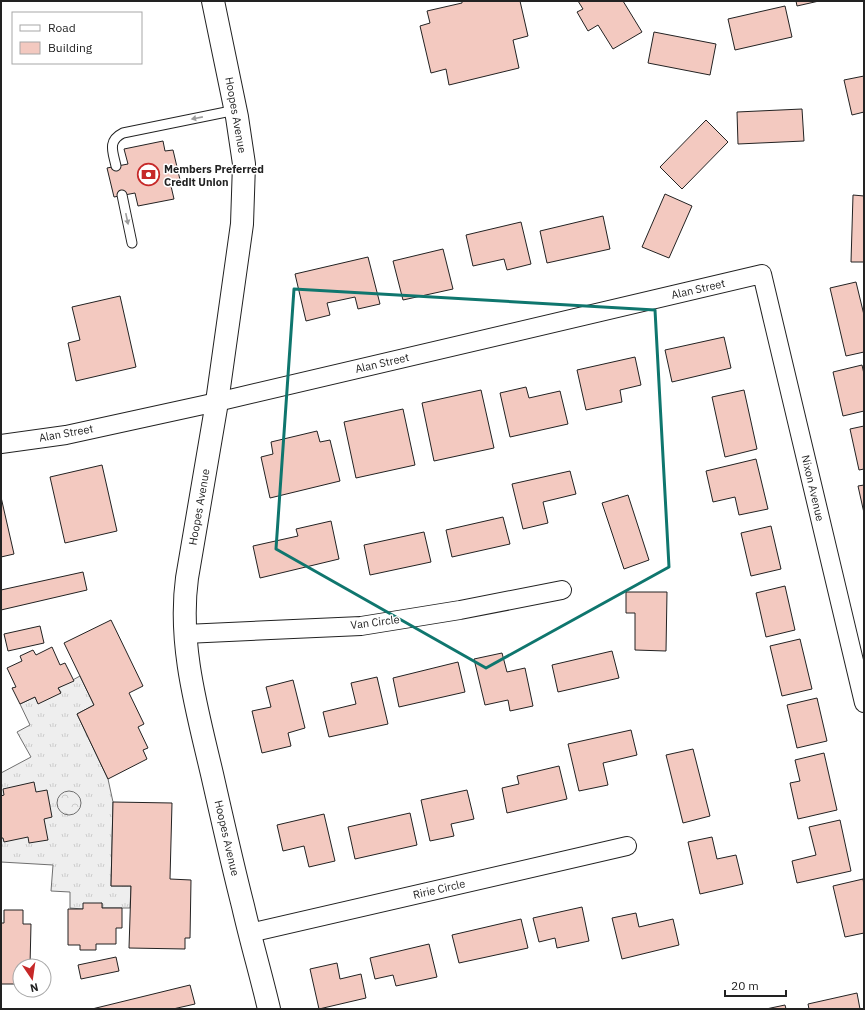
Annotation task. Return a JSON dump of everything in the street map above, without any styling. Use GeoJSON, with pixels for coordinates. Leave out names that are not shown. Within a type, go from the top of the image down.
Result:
{"type":"FeatureCollection","features":[{"type":"Feature","properties":{"kind":"street","name":"Hoopes Avenue"},"geometry":{"type":"LineString","coordinates":[[213,1],[236,110],[244,164],[242,224],[216,402],[187,578],[185,593],[185,634],[191,682],[242,906],[268,1009]]}},
{"type":"Feature","properties":{"kind":"street","name":"Alan Street"},"geometry":{"type":"LineString","coordinates":[[1,444],[66,435],[216,402],[762,274]]}},
{"type":"Feature","properties":{"kind":"street","name":"Nixon Avenue"},"geometry":{"type":"LineString","coordinates":[[762,274],[864,703]]}},
{"type":"Feature","properties":{"kind":"street","name":"Van Circle"},"geometry":{"type":"LineString","coordinates":[[185,634],[361,626],[460,610],[562,590]]}},
{"type":"Feature","properties":{"kind":"street","name":"Ririe Circle"},"geometry":{"type":"LineString","coordinates":[[250,933],[627,846]]}},
{"type":"Feature","properties":{"kind":"lane"},"geometry":{"type":"LineString","coordinates":[[116,166],[113,142],[116,136],[123,133],[236,110]]}},
{"type":"Feature","properties":{"kind":"lane"},"geometry":{"type":"LineString","coordinates":[[122,195],[132,243]]}},
{"type":"Feature","properties":{"kind":"highlighted area"},"geometry":{"type":"Polygon","coordinates":[[[294,289],[655,310],[669,567],[486,668],[276,549],[294,289]]]}},
{"type":"Feature","properties":{"kind":"green space"},"geometry":{"type":"Polygon","coordinates":[[[80,676],[94,705],[77,714],[108,779],[113,802],[111,886],[131,886],[130,908],[102,908],[102,903],[83,909],[70,908],[70,892],[51,891],[53,865],[1,862],[1,773],[31,757],[17,732],[30,725],[20,704],[35,697],[38,703],[61,692],[58,688],[80,676]]]}},
{"type":"Feature","properties":{"kind":"green space"},"geometry":{"type":"Polygon","coordinates":[[[69,791],[78,794],[81,803],[78,812],[69,815],[60,812],[57,803],[60,794],[69,791]]]}},
{"type":"Feature","properties":{"kind":"building"},"geometry":{"type":"Polygon","coordinates":[[[462,1],[520,1],[528,36],[513,40],[519,68],[449,85],[446,69],[431,73],[420,26],[430,23],[427,11],[462,3],[462,1]]]}},
{"type":"Feature","properties":{"kind":"building"},"geometry":{"type":"Polygon","coordinates":[[[578,1],[623,1],[642,32],[613,49],[598,25],[588,31],[577,12],[583,9],[578,1]]]}},
{"type":"Feature","properties":{"kind":"building"},"geometry":{"type":"Polygon","coordinates":[[[796,1],[819,1],[797,6],[796,1]]]}},
{"type":"Feature","properties":{"kind":"building"},"geometry":{"type":"Polygon","coordinates":[[[785,6],[792,37],[735,50],[728,19],[785,6]]]}},
{"type":"Feature","properties":{"kind":"building"},"geometry":{"type":"Polygon","coordinates":[[[654,32],[716,44],[710,75],[648,63],[654,32]]]}},
{"type":"Feature","properties":{"kind":"building"},"geometry":{"type":"Polygon","coordinates":[[[864,76],[864,112],[852,115],[844,80],[864,76]]]}},
{"type":"Feature","properties":{"kind":"building"},"geometry":{"type":"Polygon","coordinates":[[[802,109],[804,141],[738,144],[737,112],[802,109]]]}},
{"type":"Feature","properties":{"kind":"building"},"geometry":{"type":"Polygon","coordinates":[[[706,120],[728,142],[682,189],[660,167],[706,120]]]}},
{"type":"Feature","properties":{"kind":"building"},"geometry":{"type":"Polygon","coordinates":[[[163,141],[165,151],[173,150],[181,184],[171,186],[174,199],[138,206],[135,193],[114,197],[107,168],[128,164],[124,149],[163,141]]]}},
{"type":"Feature","properties":{"kind":"building"},"geometry":{"type":"Polygon","coordinates":[[[665,194],[692,206],[669,258],[642,247],[665,194]]]}},
{"type":"Feature","properties":{"kind":"building"},"geometry":{"type":"Polygon","coordinates":[[[853,195],[864,196],[864,262],[851,262],[853,195]]]}},
{"type":"Feature","properties":{"kind":"building"},"geometry":{"type":"Polygon","coordinates":[[[603,216],[610,249],[547,263],[540,231],[603,216]]]}},
{"type":"Feature","properties":{"kind":"building"},"geometry":{"type":"Polygon","coordinates":[[[521,222],[531,264],[507,270],[504,259],[473,266],[466,235],[521,222]]]}},
{"type":"Feature","properties":{"kind":"building"},"geometry":{"type":"Polygon","coordinates":[[[443,249],[453,289],[403,300],[393,261],[443,249]]]}},
{"type":"Feature","properties":{"kind":"building"},"geometry":{"type":"Polygon","coordinates":[[[368,257],[380,304],[358,309],[355,297],[327,303],[330,315],[306,321],[295,274],[368,257]]]}},
{"type":"Feature","properties":{"kind":"building"},"geometry":{"type":"Polygon","coordinates":[[[856,282],[864,315],[864,352],[846,356],[830,288],[856,282]]]}},
{"type":"Feature","properties":{"kind":"building"},"geometry":{"type":"Polygon","coordinates":[[[120,296],[136,367],[76,381],[68,343],[80,340],[72,307],[120,296]]]}},
{"type":"Feature","properties":{"kind":"building"},"geometry":{"type":"Polygon","coordinates":[[[724,337],[731,368],[672,382],[665,350],[724,337]]]}},
{"type":"Feature","properties":{"kind":"building"},"geometry":{"type":"Polygon","coordinates":[[[635,357],[641,385],[620,390],[622,402],[586,410],[577,370],[635,357]]]}},
{"type":"Feature","properties":{"kind":"building"},"geometry":{"type":"Polygon","coordinates":[[[862,365],[864,374],[864,411],[843,416],[833,372],[862,365]]]}},
{"type":"Feature","properties":{"kind":"building"},"geometry":{"type":"Polygon","coordinates":[[[526,387],[529,398],[560,391],[568,424],[510,437],[500,393],[526,387]]]}},
{"type":"Feature","properties":{"kind":"building"},"geometry":{"type":"Polygon","coordinates":[[[481,390],[494,448],[434,461],[422,403],[481,390]]]}},
{"type":"Feature","properties":{"kind":"building"},"geometry":{"type":"Polygon","coordinates":[[[744,390],[757,449],[725,457],[712,397],[744,390]]]}},
{"type":"Feature","properties":{"kind":"building"},"geometry":{"type":"Polygon","coordinates":[[[403,409],[415,465],[356,478],[344,422],[403,409]]]}},
{"type":"Feature","properties":{"kind":"building"},"geometry":{"type":"Polygon","coordinates":[[[864,426],[864,469],[859,470],[850,429],[864,426]]]}},
{"type":"Feature","properties":{"kind":"building"},"geometry":{"type":"Polygon","coordinates":[[[317,431],[320,442],[330,440],[340,481],[270,498],[261,457],[273,454],[271,442],[317,431]]]}},
{"type":"Feature","properties":{"kind":"building"},"geometry":{"type":"Polygon","coordinates":[[[756,459],[768,509],[739,515],[735,497],[713,502],[706,471],[756,459]]]}},
{"type":"Feature","properties":{"kind":"building"},"geometry":{"type":"Polygon","coordinates":[[[102,465],[117,531],[65,543],[50,477],[102,465]]]}},
{"type":"Feature","properties":{"kind":"building"},"geometry":{"type":"Polygon","coordinates":[[[570,471],[576,494],[543,502],[548,523],[523,529],[512,484],[570,471]]]}},
{"type":"Feature","properties":{"kind":"building"},"geometry":{"type":"Polygon","coordinates":[[[864,485],[864,513],[858,486],[864,485]]]}},
{"type":"Feature","properties":{"kind":"building"},"geometry":{"type":"Polygon","coordinates":[[[628,495],[649,560],[624,569],[602,503],[628,495]]]}},
{"type":"Feature","properties":{"kind":"building"},"geometry":{"type":"Polygon","coordinates":[[[1,497],[14,554],[1,557],[1,497]]]}},
{"type":"Feature","properties":{"kind":"building"},"geometry":{"type":"Polygon","coordinates":[[[503,517],[510,544],[452,557],[446,530],[503,517]]]}},
{"type":"Feature","properties":{"kind":"building"},"geometry":{"type":"Polygon","coordinates":[[[331,521],[339,559],[260,578],[253,546],[298,536],[296,529],[331,521]]]}},
{"type":"Feature","properties":{"kind":"building"},"geometry":{"type":"Polygon","coordinates":[[[771,526],[781,569],[751,576],[741,533],[771,526]]]}},
{"type":"Feature","properties":{"kind":"building"},"geometry":{"type":"Polygon","coordinates":[[[424,532],[431,562],[370,575],[364,545],[424,532]]]}},
{"type":"Feature","properties":{"kind":"building"},"geometry":{"type":"Polygon","coordinates":[[[83,572],[87,590],[1,610],[1,590],[83,572]]]}},
{"type":"Feature","properties":{"kind":"building"},"geometry":{"type":"Polygon","coordinates":[[[785,586],[795,630],[766,637],[756,593],[785,586]]]}},
{"type":"Feature","properties":{"kind":"building"},"geometry":{"type":"Polygon","coordinates":[[[626,592],[667,592],[666,651],[635,650],[635,613],[626,613],[626,592]]]}},
{"type":"Feature","properties":{"kind":"building"},"geometry":{"type":"Polygon","coordinates":[[[111,620],[143,686],[129,693],[144,724],[138,727],[148,748],[143,750],[147,759],[108,779],[77,714],[94,705],[64,643],[111,620]]]}},
{"type":"Feature","properties":{"kind":"building"},"geometry":{"type":"Polygon","coordinates":[[[40,626],[44,643],[8,651],[4,634],[40,626]]]}},
{"type":"Feature","properties":{"kind":"building"},"geometry":{"type":"Polygon","coordinates":[[[800,639],[812,689],[782,696],[770,646],[800,639]]]}},
{"type":"Feature","properties":{"kind":"building"},"geometry":{"type":"Polygon","coordinates":[[[52,647],[60,665],[65,663],[74,681],[58,688],[61,693],[38,704],[35,697],[20,704],[12,688],[16,687],[7,668],[22,661],[20,656],[33,650],[36,655],[52,647]]]}},
{"type":"Feature","properties":{"kind":"building"},"geometry":{"type":"Polygon","coordinates":[[[612,651],[619,678],[558,692],[552,665],[612,651]]]}},
{"type":"Feature","properties":{"kind":"building"},"geometry":{"type":"Polygon","coordinates":[[[502,653],[507,672],[525,668],[533,706],[510,711],[508,700],[485,705],[474,659],[502,653]]]}},
{"type":"Feature","properties":{"kind":"building"},"geometry":{"type":"Polygon","coordinates":[[[458,662],[465,692],[399,707],[393,678],[458,662]]]}},
{"type":"Feature","properties":{"kind":"building"},"geometry":{"type":"Polygon","coordinates":[[[377,677],[388,724],[329,737],[323,712],[356,704],[351,683],[377,677]]]}},
{"type":"Feature","properties":{"kind":"building"},"geometry":{"type":"Polygon","coordinates":[[[293,680],[305,728],[288,733],[291,746],[262,753],[252,711],[271,707],[266,687],[293,680]]]}},
{"type":"Feature","properties":{"kind":"building"},"geometry":{"type":"Polygon","coordinates":[[[817,698],[827,741],[797,748],[787,705],[817,698]]]}},
{"type":"Feature","properties":{"kind":"building"},"geometry":{"type":"Polygon","coordinates":[[[631,730],[637,755],[603,763],[608,785],[579,791],[568,744],[631,730]]]}},
{"type":"Feature","properties":{"kind":"building"},"geometry":{"type":"Polygon","coordinates":[[[693,749],[710,816],[683,823],[666,755],[693,749]]]}},
{"type":"Feature","properties":{"kind":"building"},"geometry":{"type":"Polygon","coordinates":[[[824,753],[837,810],[798,819],[790,783],[800,781],[795,760],[824,753]]]}},
{"type":"Feature","properties":{"kind":"building"},"geometry":{"type":"Polygon","coordinates":[[[559,766],[567,799],[507,813],[502,788],[519,784],[517,776],[559,766]]]}},
{"type":"Feature","properties":{"kind":"building"},"geometry":{"type":"Polygon","coordinates":[[[34,782],[36,792],[47,790],[52,817],[44,819],[48,840],[29,843],[28,837],[4,842],[3,838],[1,838],[1,796],[4,795],[3,789],[34,782]]]}},
{"type":"Feature","properties":{"kind":"building"},"geometry":{"type":"Polygon","coordinates":[[[467,790],[474,819],[451,824],[454,836],[430,841],[421,800],[467,790]]]}},
{"type":"Feature","properties":{"kind":"building"},"geometry":{"type":"Polygon","coordinates":[[[113,802],[172,803],[170,879],[191,880],[190,938],[185,938],[185,949],[129,948],[131,886],[111,886],[113,802]]]}},
{"type":"Feature","properties":{"kind":"building"},"geometry":{"type":"Polygon","coordinates":[[[410,813],[417,845],[355,859],[348,827],[410,813]]]}},
{"type":"Feature","properties":{"kind":"building"},"geometry":{"type":"Polygon","coordinates":[[[324,814],[335,861],[309,867],[304,846],[283,851],[277,825],[324,814]]]}},
{"type":"Feature","properties":{"kind":"building"},"geometry":{"type":"Polygon","coordinates":[[[840,820],[851,871],[797,883],[792,861],[816,855],[809,827],[840,820]]]}},
{"type":"Feature","properties":{"kind":"building"},"geometry":{"type":"Polygon","coordinates":[[[712,837],[717,859],[736,855],[743,884],[700,894],[688,842],[712,837]]]}},
{"type":"Feature","properties":{"kind":"building"},"geometry":{"type":"Polygon","coordinates":[[[863,879],[864,933],[845,937],[833,886],[863,879]]]}},
{"type":"Feature","properties":{"kind":"building"},"geometry":{"type":"Polygon","coordinates":[[[83,903],[102,903],[102,908],[122,908],[122,928],[116,928],[116,944],[96,944],[96,950],[80,950],[80,945],[68,945],[68,909],[83,909],[83,903]]]}},
{"type":"Feature","properties":{"kind":"building"},"geometry":{"type":"Polygon","coordinates":[[[582,907],[589,941],[557,948],[555,938],[539,942],[533,918],[582,907]]]}},
{"type":"Feature","properties":{"kind":"building"},"geometry":{"type":"Polygon","coordinates":[[[4,910],[23,910],[23,924],[31,924],[30,958],[12,958],[12,984],[1,984],[1,923],[4,923],[4,910]]]}},
{"type":"Feature","properties":{"kind":"building"},"geometry":{"type":"Polygon","coordinates":[[[636,913],[639,927],[673,919],[679,945],[622,959],[612,918],[636,913]]]}},
{"type":"Feature","properties":{"kind":"building"},"geometry":{"type":"Polygon","coordinates":[[[521,919],[528,948],[459,963],[452,935],[521,919]]]}},
{"type":"Feature","properties":{"kind":"building"},"geometry":{"type":"Polygon","coordinates":[[[429,944],[437,977],[396,986],[393,975],[375,979],[370,958],[429,944]]]}},
{"type":"Feature","properties":{"kind":"building"},"geometry":{"type":"Polygon","coordinates":[[[116,957],[119,971],[81,979],[78,965],[116,957]]]}},
{"type":"Feature","properties":{"kind":"building"},"geometry":{"type":"Polygon","coordinates":[[[337,963],[340,979],[361,974],[366,998],[319,1009],[310,969],[337,963]]]}},
{"type":"Feature","properties":{"kind":"building"},"geometry":{"type":"Polygon","coordinates":[[[190,985],[195,1004],[173,1009],[92,1009],[190,985]]]}},
{"type":"Feature","properties":{"kind":"building"},"geometry":{"type":"Polygon","coordinates":[[[857,993],[860,1009],[809,1009],[808,1004],[857,993]]]}},
{"type":"Feature","properties":{"kind":"building"},"geometry":{"type":"Polygon","coordinates":[[[785,1005],[786,1009],[766,1009],[785,1005]]]}},
{"type":"Feature","properties":{"kind":"place","name":"Members Preferred Credit Union"},"geometry":{"type":"Point","coordinates":[148,175]}}]}
